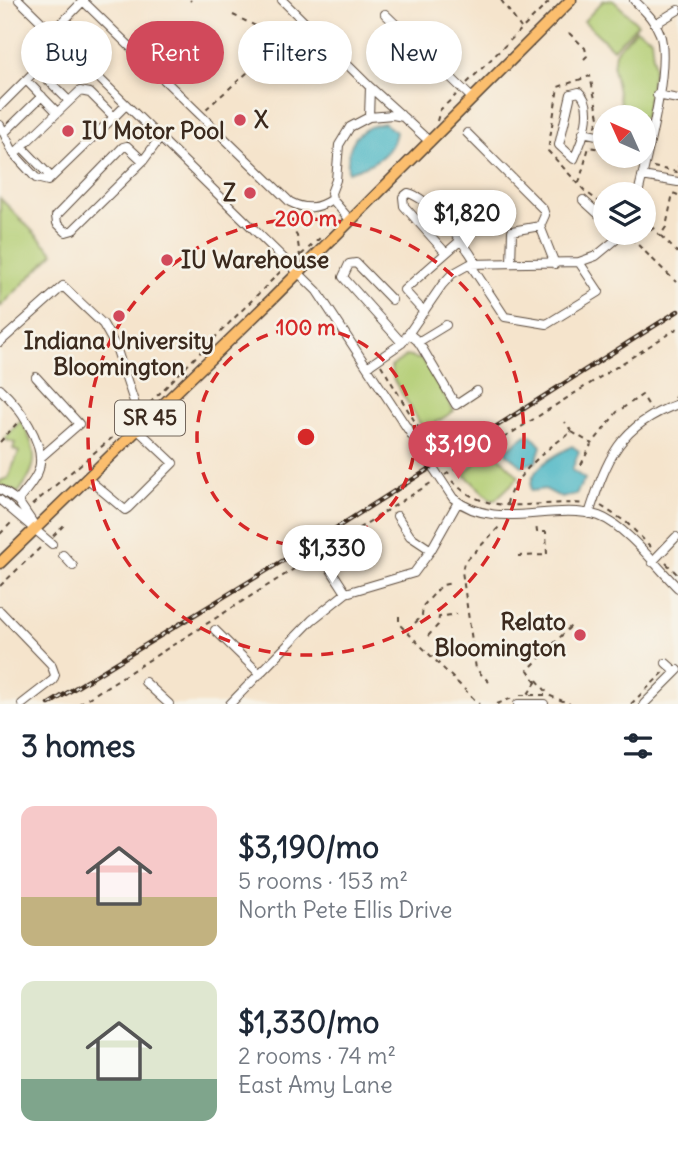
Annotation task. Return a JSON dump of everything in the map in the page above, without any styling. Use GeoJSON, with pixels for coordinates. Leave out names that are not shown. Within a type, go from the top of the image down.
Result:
{"type":"FeatureCollection","features":[{"type":"Feature","properties":{"kind":"main road","name":"SR 45"},"geometry":{"type":"LineString","coordinates":[[0,563],[88,479],[139,418],[161,407],[294,269],[351,221],[428,140],[472,100],[570,0]]}},
{"type":"Feature","properties":{"kind":"street"},"geometry":{"type":"LineString","coordinates":[[19,0],[40,21]]}},
{"type":"Feature","properties":{"kind":"street"},"geometry":{"type":"LineString","coordinates":[[64,21],[84,0],[290,202],[317,208],[332,199]]}},
{"type":"Feature","properties":{"kind":"street"},"geometry":{"type":"LineString","coordinates":[[282,0],[303,21]]}},
{"type":"Feature","properties":{"kind":"street"},"geometry":{"type":"LineString","coordinates":[[634,0],[655,23],[663,51],[655,105]]}},
{"type":"Feature","properties":{"kind":"street"},"geometry":{"type":"LineString","coordinates":[[655,23],[678,10]]}},
{"type":"Feature","properties":{"kind":"street"},"geometry":{"type":"LineString","coordinates":[[385,14],[472,100]]}},
{"type":"Feature","properties":{"kind":"street"},"geometry":{"type":"LineString","coordinates":[[352,69],[428,140]]}},
{"type":"Feature","properties":{"kind":"street"},"geometry":{"type":"LineString","coordinates":[[0,106],[22,84]]}},
{"type":"Feature","properties":{"kind":"street"},"geometry":{"type":"LineString","coordinates":[[30,84],[57,112]]}},
{"type":"Feature","properties":{"kind":"street"},"geometry":{"type":"LineString","coordinates":[[52,84],[69,101]]}},
{"type":"Feature","properties":{"kind":"street"},"geometry":{"type":"LineString","coordinates":[[103,84],[324,300],[458,502],[476,511],[499,516],[589,514],[610,522],[655,558],[678,588]]}},
{"type":"Feature","properties":{"kind":"street"},"geometry":{"type":"LineString","coordinates":[[369,117],[370,87]]}},
{"type":"Feature","properties":{"kind":"street"},"geometry":{"type":"LineString","coordinates":[[14,155],[80,91],[90,93],[114,117]]}},
{"type":"Feature","properties":{"kind":"street"},"geometry":{"type":"LineString","coordinates":[[579,92],[585,96],[588,112],[583,132],[574,159],[559,145],[570,94],[579,92]]}},
{"type":"Feature","properties":{"kind":"street"},"geometry":{"type":"LineString","coordinates":[[657,95],[678,99]]}},
{"type":"Feature","properties":{"kind":"street"},"geometry":{"type":"LineString","coordinates":[[42,96],[2,129],[14,155],[36,178],[48,181],[125,106]]}},
{"type":"Feature","properties":{"kind":"street"},"geometry":{"type":"LineString","coordinates":[[351,221],[332,199],[339,145],[351,127],[369,117],[403,117]]}},
{"type":"Feature","properties":{"kind":"street"},"geometry":{"type":"LineString","coordinates":[[583,132],[593,134]]}},
{"type":"Feature","properties":{"kind":"street"},"geometry":{"type":"LineString","coordinates":[[467,133],[543,209],[545,215],[540,226],[555,264]]}},
{"type":"Feature","properties":{"kind":"street"},"geometry":{"type":"LineString","coordinates":[[143,161],[127,146],[123,148],[56,216],[57,223],[66,232],[73,230],[143,161],[160,138]]}},
{"type":"Feature","properties":{"kind":"street"},"geometry":{"type":"LineString","coordinates":[[22,147],[51,177]]}},
{"type":"Feature","properties":{"kind":"street"},"geometry":{"type":"LineString","coordinates":[[641,182],[643,168]]}},
{"type":"Feature","properties":{"kind":"street"},"geometry":{"type":"LineString","coordinates":[[642,176],[678,182]]}},
{"type":"Feature","properties":{"kind":"street"},"geometry":{"type":"LineString","coordinates":[[445,252],[404,206],[403,197],[408,192],[417,196],[461,240],[505,317],[547,324],[599,292],[579,262]]}},
{"type":"Feature","properties":{"kind":"street"},"geometry":{"type":"LineString","coordinates":[[583,200],[593,209]]}},
{"type":"Feature","properties":{"kind":"street"},"geometry":{"type":"LineString","coordinates":[[511,263],[512,231],[540,226]]}},
{"type":"Feature","properties":{"kind":"street"},"geometry":{"type":"LineString","coordinates":[[424,312],[404,290],[461,240]]}},
{"type":"Feature","properties":{"kind":"street"},"geometry":{"type":"LineString","coordinates":[[367,367],[402,343],[452,274],[473,264],[579,262],[596,256],[610,245]]}},
{"type":"Feature","properties":{"kind":"street"},"geometry":{"type":"LineString","coordinates":[[392,300],[356,264],[349,264],[343,278],[402,343]]}},
{"type":"Feature","properties":{"kind":"street"},"geometry":{"type":"LineString","coordinates":[[0,342],[63,286],[103,324],[116,347],[139,418],[173,463],[125,510],[114,504],[88,479]]}},
{"type":"Feature","properties":{"kind":"street"},"geometry":{"type":"LineString","coordinates":[[418,342],[446,325]]}},
{"type":"Feature","properties":{"kind":"street"},"geometry":{"type":"LineString","coordinates":[[410,334],[418,342],[456,405],[477,391]]}},
{"type":"Feature","properties":{"kind":"street"},"geometry":{"type":"LineString","coordinates":[[36,377],[79,424],[40,458]]}},
{"type":"Feature","properties":{"kind":"street"},"geometry":{"type":"LineString","coordinates":[[0,388],[24,415],[40,458],[37,475],[18,501]]}},
{"type":"Feature","properties":{"kind":"street"},"geometry":{"type":"LineString","coordinates":[[589,514],[609,457],[624,436],[644,420],[674,403]]}},
{"type":"Feature","properties":{"kind":"street"},"geometry":{"type":"LineString","coordinates":[[139,418],[161,407]]}},
{"type":"Feature","properties":{"kind":"street"},"geometry":{"type":"LineString","coordinates":[[0,489],[18,501],[37,529]]}},
{"type":"Feature","properties":{"kind":"street"},"geometry":{"type":"LineString","coordinates":[[0,500],[50,542]]}},
{"type":"Feature","properties":{"kind":"street"},"geometry":{"type":"LineString","coordinates":[[230,704],[312,620],[346,593],[375,583],[402,579],[414,573],[458,502]]}},
{"type":"Feature","properties":{"kind":"street"},"geometry":{"type":"LineString","coordinates":[[397,516],[410,536],[430,550]]}},
{"type":"Feature","properties":{"kind":"street"},"geometry":{"type":"LineString","coordinates":[[655,558],[676,537]]}},
{"type":"Feature","properties":{"kind":"street"},"geometry":{"type":"LineString","coordinates":[[63,555],[73,566]]}},
{"type":"Feature","properties":{"kind":"street"},"geometry":{"type":"LineString","coordinates":[[326,562],[346,593]]}},
{"type":"Feature","properties":{"kind":"street"},"geometry":{"type":"LineString","coordinates":[[0,611],[51,664],[55,675],[53,680],[22,704]]}},
{"type":"Feature","properties":{"kind":"street"},"geometry":{"type":"LineString","coordinates":[[215,630],[260,674]]}},
{"type":"Feature","properties":{"kind":"street"},"geometry":{"type":"LineString","coordinates":[[644,704],[672,668]]}},
{"type":"Feature","properties":{"kind":"street"},"geometry":{"type":"LineString","coordinates":[[145,682],[169,704]]}},
{"type":"Feature","properties":{"kind":"street"},"geometry":{"type":"LineString","coordinates":[[518,704],[547,700]]}},
{"type":"Feature","properties":{"kind":"path"},"geometry":{"type":"LineString","coordinates":[[501,0],[521,29]]}},
{"type":"Feature","properties":{"kind":"path"},"geometry":{"type":"LineString","coordinates":[[428,140],[440,110],[551,0]]}},
{"type":"Feature","properties":{"kind":"path"},"geometry":{"type":"LineString","coordinates":[[233,15],[245,21]]}},
{"type":"Feature","properties":{"kind":"path"},"geometry":{"type":"LineString","coordinates":[[569,33],[585,48],[587,56],[584,59]]}},
{"type":"Feature","properties":{"kind":"path"},"geometry":{"type":"LineString","coordinates":[[593,196],[548,151],[558,87],[590,76],[596,105]]}},
{"type":"Feature","properties":{"kind":"path"},"geometry":{"type":"LineString","coordinates":[[201,114],[238,80]]}},
{"type":"Feature","properties":{"kind":"path"},"geometry":{"type":"LineString","coordinates":[[578,184],[589,147],[593,148]]}},
{"type":"Feature","properties":{"kind":"path"},"geometry":{"type":"LineString","coordinates":[[656,168],[677,172],[678,166]]}},
{"type":"Feature","properties":{"kind":"path"},"geometry":{"type":"LineString","coordinates":[[660,236],[666,227],[673,193],[678,195]]}},
{"type":"Feature","properties":{"kind":"path"},"geometry":{"type":"LineString","coordinates":[[26,510],[139,418],[275,281],[283,268],[294,269],[300,256],[297,236],[290,225]]}},
{"type":"Feature","properties":{"kind":"path"},"geometry":{"type":"LineString","coordinates":[[656,232],[678,253]]}},
{"type":"Feature","properties":{"kind":"path"},"geometry":{"type":"LineString","coordinates":[[634,245],[676,282]]}},
{"type":"Feature","properties":{"kind":"path"},"geometry":{"type":"LineString","coordinates":[[79,704],[678,328]]}},
{"type":"Feature","properties":{"kind":"path"},"geometry":{"type":"LineString","coordinates":[[382,365],[442,476],[468,496],[482,503],[507,505],[592,505],[619,516],[655,558],[678,575]]}},
{"type":"Feature","properties":{"kind":"path"},"geometry":{"type":"LineString","coordinates":[[674,403],[678,393]]}},
{"type":"Feature","properties":{"kind":"path"},"geometry":{"type":"LineString","coordinates":[[582,466],[592,444],[617,412],[642,395],[649,408],[653,409]]}},
{"type":"Feature","properties":{"kind":"path"},"geometry":{"type":"LineString","coordinates":[[0,442],[24,415]]}},
{"type":"Feature","properties":{"kind":"path"},"geometry":{"type":"LineString","coordinates":[[565,422],[572,432],[592,444]]}},
{"type":"Feature","properties":{"kind":"path"},"geometry":{"type":"LineString","coordinates":[[507,505],[509,491],[556,441],[572,432]]}},
{"type":"Feature","properties":{"kind":"path"},"geometry":{"type":"LineString","coordinates":[[0,534],[19,517]]}},
{"type":"Feature","properties":{"kind":"path"},"geometry":{"type":"LineString","coordinates":[[0,586],[50,542],[67,522]]}},
{"type":"Feature","properties":{"kind":"path"},"geometry":{"type":"LineString","coordinates":[[518,556],[547,555],[546,532],[537,532],[536,524]]}},
{"type":"Feature","properties":{"kind":"path"},"geometry":{"type":"LineString","coordinates":[[489,682],[476,669],[462,571],[464,563],[501,525]]}},
{"type":"Feature","properties":{"kind":"path"},"geometry":{"type":"LineString","coordinates":[[415,623],[422,616],[423,606],[442,585],[453,583]]}},
{"type":"Feature","properties":{"kind":"path"},"geometry":{"type":"LineString","coordinates":[[428,636],[438,625],[439,617],[457,614]]}},
{"type":"Feature","properties":{"kind":"path"},"geometry":{"type":"LineString","coordinates":[[400,616],[399,624],[479,704]]}},
{"type":"Feature","properties":{"kind":"path"},"geometry":{"type":"LineString","coordinates":[[547,700],[550,693],[528,670],[571,626],[573,628]]}},
{"type":"Feature","properties":{"kind":"path"},"geometry":{"type":"LineString","coordinates":[[631,704],[657,678],[672,668]]}},
{"type":"Feature","properties":{"kind":"path"},"geometry":{"type":"LineString","coordinates":[[653,674],[657,678]]}},
{"type":"Feature","properties":{"kind":"path"},"geometry":{"type":"LineString","coordinates":[[527,694],[537,680]]}},
{"type":"Feature","properties":{"kind":"path"},"geometry":{"type":"LineString","coordinates":[[566,702],[569,698]]}},
{"type":"Feature","properties":{"kind":"green space"},"geometry":{"type":"Polygon","coordinates":[[[604,0],[613,0],[638,24],[613,49],[584,21],[604,0]]]}},
{"type":"Feature","properties":{"kind":"green space"},"geometry":{"type":"Polygon","coordinates":[[[636,29],[651,38],[654,67],[647,105],[621,105],[613,68],[615,52],[636,29]]]}},
{"type":"Feature","properties":{"kind":"green space"},"geometry":{"type":"Polygon","coordinates":[[[0,198],[54,253],[0,307],[0,198]]]}},
{"type":"Feature","properties":{"kind":"green space"},"geometry":{"type":"Polygon","coordinates":[[[406,356],[423,360],[454,411],[424,430],[394,380],[391,367],[406,356]]]}},
{"type":"Feature","properties":{"kind":"green space"},"geometry":{"type":"Polygon","coordinates":[[[21,420],[31,441],[34,458],[30,474],[18,493],[0,485],[0,481],[8,478],[19,452],[13,449],[15,443],[4,439],[21,420]]]}},
{"type":"Feature","properties":{"kind":"green space"},"geometry":{"type":"Polygon","coordinates":[[[491,448],[519,477],[495,500],[491,500],[464,474],[491,448]]]}},
{"type":"Feature","properties":{"kind":"water"},"geometry":{"type":"Polygon","coordinates":[[[384,123],[396,132],[390,148],[364,167],[348,172],[349,153],[355,139],[366,129],[384,123]]]}},
{"type":"Feature","properties":{"kind":"water"},"geometry":{"type":"Polygon","coordinates":[[[526,435],[531,435],[541,446],[536,462],[522,466],[506,453],[506,450],[526,435]]]}},
{"type":"Feature","properties":{"kind":"water"},"geometry":{"type":"Polygon","coordinates":[[[572,446],[579,451],[572,470],[585,479],[576,494],[562,498],[545,489],[531,491],[531,483],[538,469],[572,446]]]}},
{"type":"Feature","properties":{"kind":"railway"},"geometry":{"type":"LineString","coordinates":[[49,704],[333,530],[678,311]]}},
{"type":"Feature","properties":{"kind":"place","name":"X"},"geometry":{"type":"Point","coordinates":[240,120]}},
{"type":"Feature","properties":{"kind":"place","name":"IU Motor Pool"},"geometry":{"type":"Point","coordinates":[68,131]}},
{"type":"Feature","properties":{"kind":"place","name":"Z"},"geometry":{"type":"Point","coordinates":[250,193]}},
{"type":"Feature","properties":{"kind":"place","name":"IU Warehouse"},"geometry":{"type":"Point","coordinates":[167,260]}},
{"type":"Feature","properties":{"kind":"place","name":"Indiana University Bloomington"},"geometry":{"type":"Point","coordinates":[119,316]}},
{"type":"Feature","properties":{"kind":"place","name":"Relato Bloomington"},"geometry":{"type":"Point","coordinates":[580,635]}}]}
